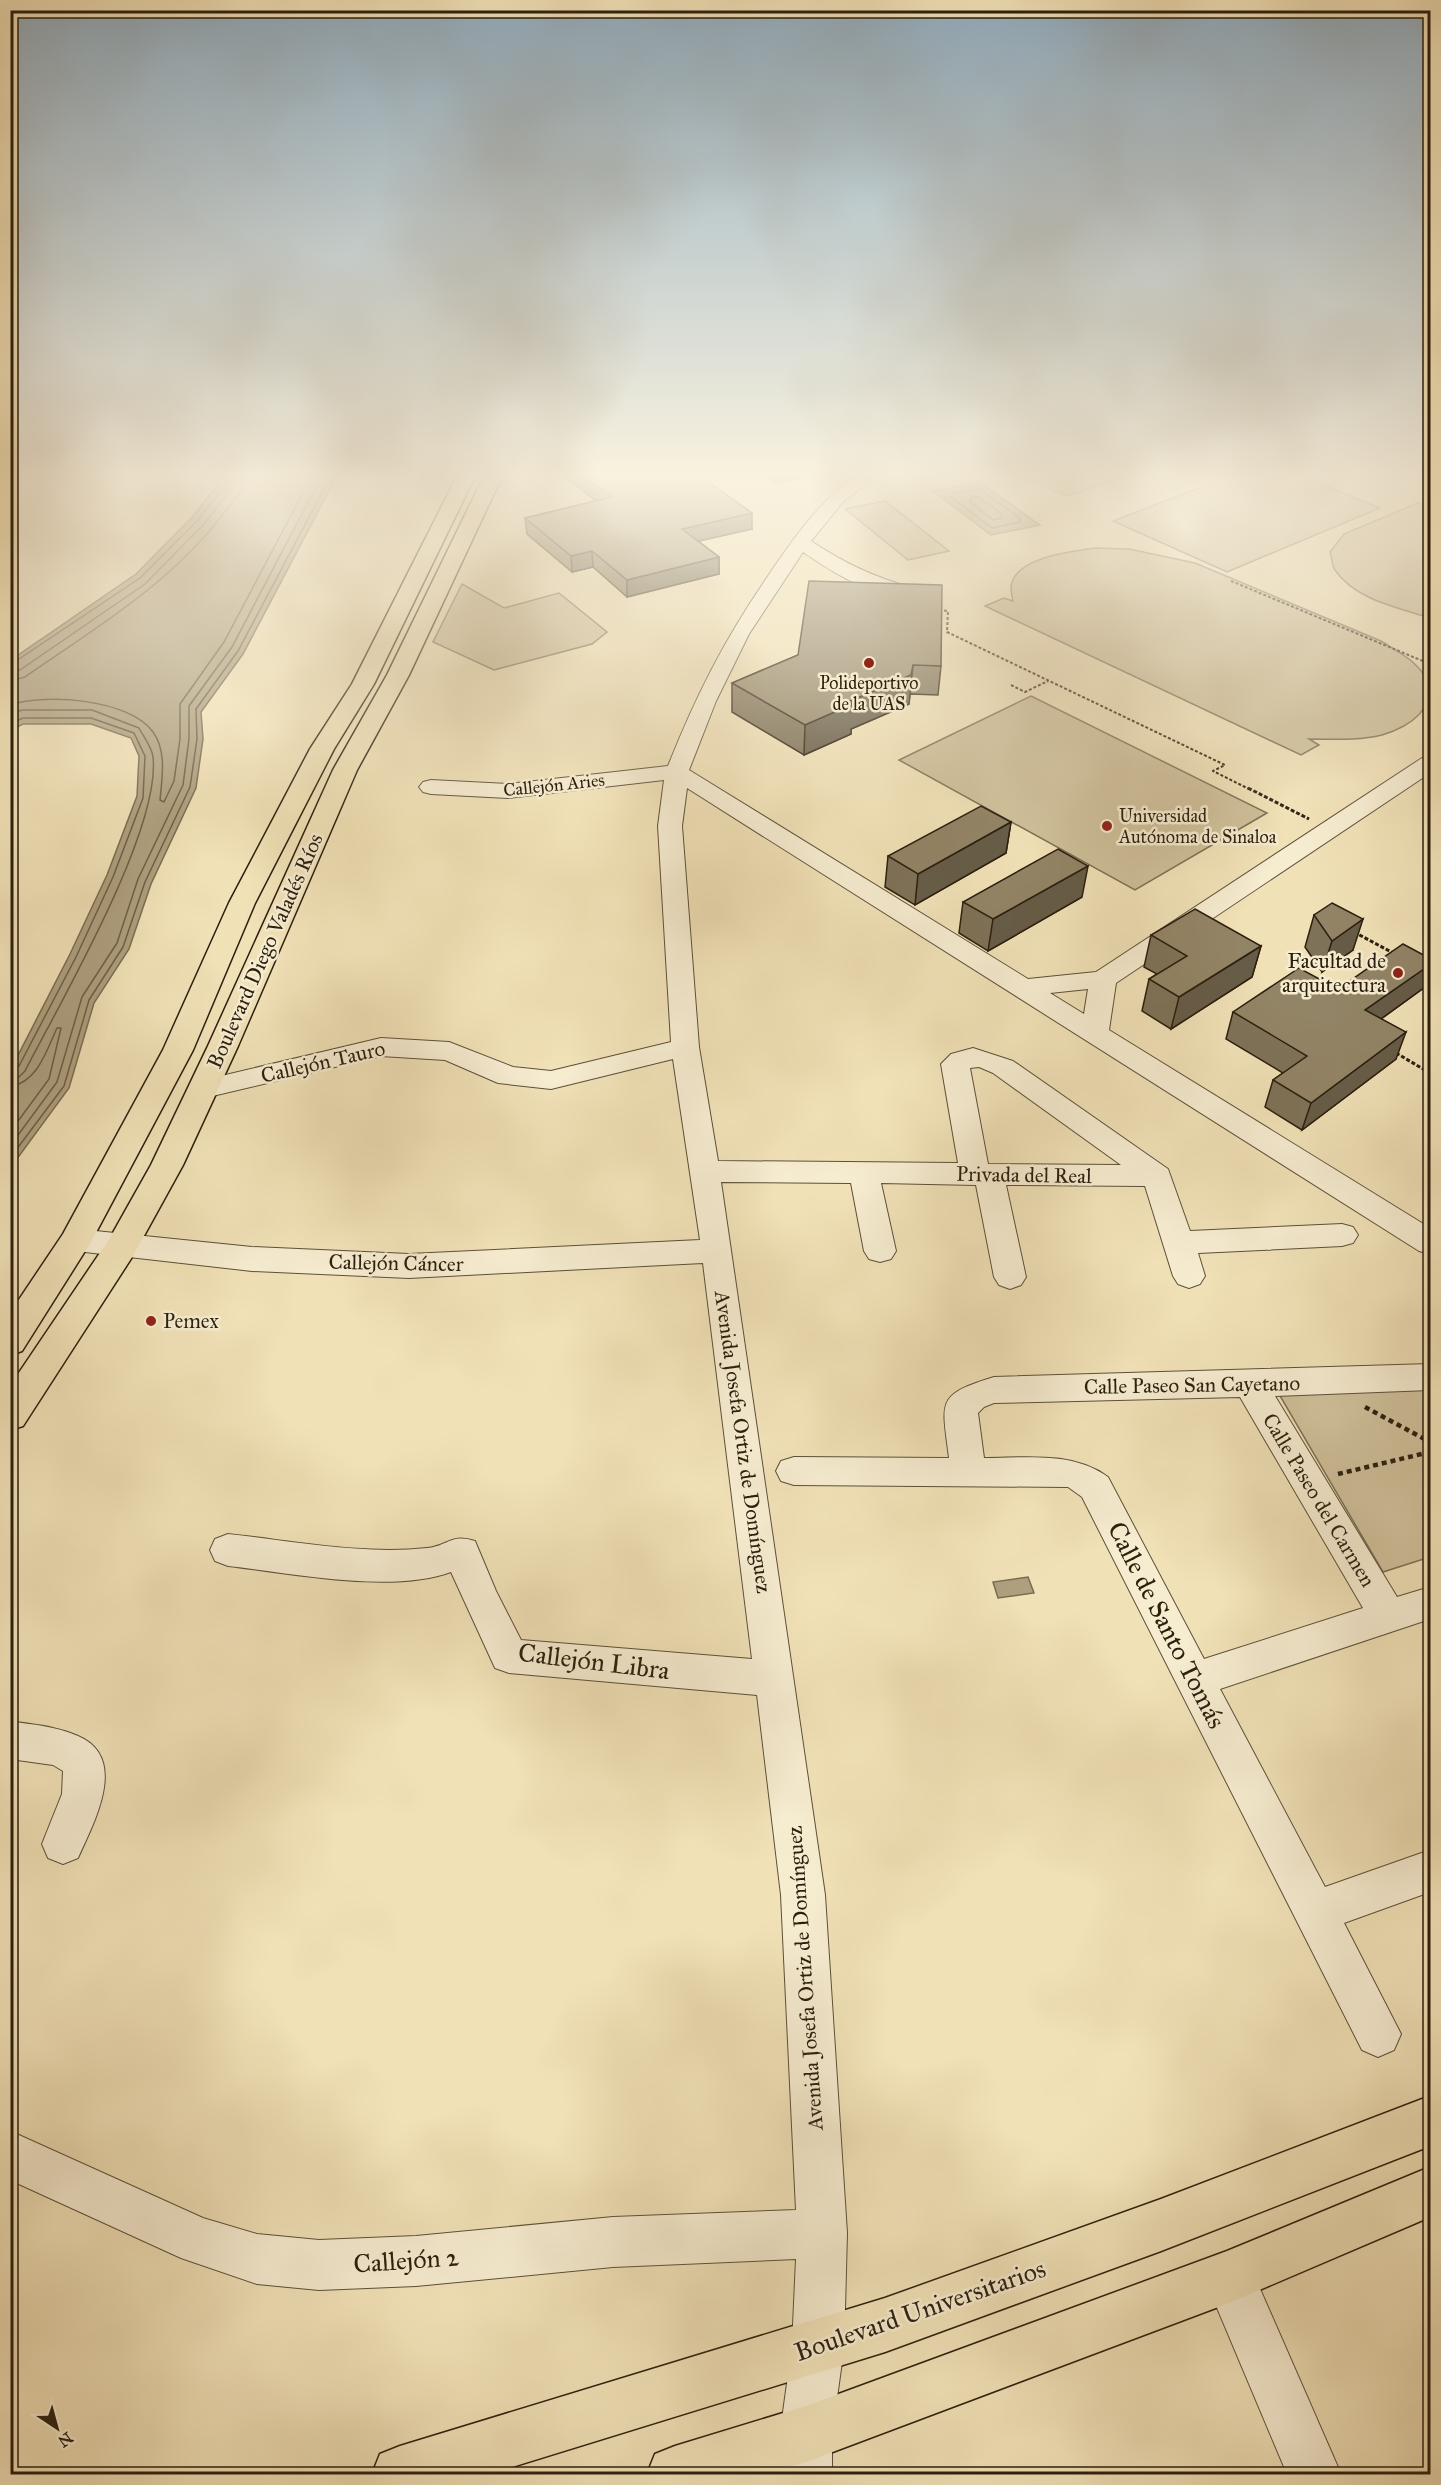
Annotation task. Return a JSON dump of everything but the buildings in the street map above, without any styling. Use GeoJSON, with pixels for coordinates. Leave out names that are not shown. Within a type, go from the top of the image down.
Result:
{"type":"FeatureCollection","features":[{"type":"Feature","properties":{"kind":"main road","name":"Boulevard Diego Valadés Ríos"},"geometry":{"type":"LineString","coordinates":[[10,1342],[76,1240],[178,1050],[242,903],[322,749],[363,684],[410,588]]}},
{"type":"Feature","properties":{"kind":"main road","name":"Boulevard Diego Valadés Ríos"},"geometry":{"type":"LineString","coordinates":[[10,1416],[122,1246],[167,1165],[204,1089],[345,770],[398,675],[438,588]]}},
{"type":"Feature","properties":{"kind":"main road","name":"Boulevard Universitarios"},"geometry":{"type":"LineString","coordinates":[[400,2475],[818,2347],[1161,2225],[1431,2121]]}},
{"type":"Feature","properties":{"kind":"main road"},"geometry":{"type":"LineString","coordinates":[[675,2475],[805,2454],[1431,2192]]}},
{"type":"Feature","properties":{"kind":"street","name":"Avenida Josefa Ortiz de Domínguez"},"geometry":{"type":"LineString","coordinates":[[770,588],[739,634],[705,701],[677,772],[670,826],[685,1047],[717,1251],[803,1894],[822,2233],[818,2347],[805,2454]]}},
{"type":"Feature","properties":{"kind":"street"},"geometry":{"type":"LineString","coordinates":[[883,588],[908,592]]}},
{"type":"Feature","properties":{"kind":"street"},"geometry":{"type":"LineString","coordinates":[[1021,988],[1103,979],[1431,763]]}},
{"type":"Feature","properties":{"kind":"street"},"geometry":{"type":"LineString","coordinates":[[677,772],[1431,1243]]}},
{"type":"Feature","properties":{"kind":"street","name":"Callejón Aries"},"geometry":{"type":"LineString","coordinates":[[431,787],[508,791],[677,772]]}},
{"type":"Feature","properties":{"kind":"street"},"geometry":{"type":"LineString","coordinates":[[1095,1033],[1103,979]]}},
{"type":"Feature","properties":{"kind":"street","name":"Callejón Tauro"},"geometry":{"type":"LineString","coordinates":[[204,1089],[381,1047],[449,1051],[508,1076],[551,1080],[685,1047]]}},
{"type":"Feature","properties":{"kind":"street","name":"Privada del Real"},"geometry":{"type":"LineString","coordinates":[[982,1175],[956,1064],[962,1060],[978,1057],[1003,1067],[1157,1176]]}},
{"type":"Feature","properties":{"kind":"street","name":"Privada del Real"},"geometry":{"type":"LineString","coordinates":[[703,1171],[1157,1176]]}},
{"type":"Feature","properties":{"kind":"street"},"geometry":{"type":"LineString","coordinates":[[864,1173],[880,1251]]}},
{"type":"Feature","properties":{"kind":"street"},"geometry":{"type":"LineString","coordinates":[[982,1175],[1010,1277]]}},
{"type":"Feature","properties":{"kind":"street"},"geometry":{"type":"LineString","coordinates":[[1157,1176],[1189,1275]]}},
{"type":"Feature","properties":{"kind":"street"},"geometry":{"type":"LineString","coordinates":[[1180,1243],[1342,1235]]}},
{"type":"Feature","properties":{"kind":"street","name":"Callejón Cáncer"},"geometry":{"type":"LineString","coordinates":[[76,1240],[252,1259],[409,1266],[717,1251]]}},
{"type":"Feature","properties":{"kind":"street","name":"Calle Paseo San Cayetano"},"geometry":{"type":"LineString","coordinates":[[969,1474],[960,1410],[972,1397],[994,1390],[1431,1377]]}},
{"type":"Feature","properties":{"kind":"street","name":"Calle Paseo del Carmen"},"geometry":{"type":"LineString","coordinates":[[1250,1384],[1388,1616]]}},
{"type":"Feature","properties":{"kind":"street","name":"Calle de Santo Tomás"},"geometry":{"type":"LineString","coordinates":[[795,1471],[1068,1473],[1083,1478],[1095,1487],[1378,2034]]}},
{"type":"Feature","properties":{"kind":"street","name":"Callejón Libra"},"geometry":{"type":"LineString","coordinates":[[228,1550],[357,1564],[429,1564],[462,1552],[478,1594],[509,1656],[775,1679]]}},
{"type":"Feature","properties":{"kind":"street"},"geometry":{"type":"LineString","coordinates":[[1196,1679],[1431,1602]]}},
{"type":"Feature","properties":{"kind":"street"},"geometry":{"type":"LineString","coordinates":[[10,1740],[67,1750],[79,1760],[84,1771],[84,1796],[63,1844]]}},
{"type":"Feature","properties":{"kind":"street"},"geometry":{"type":"LineString","coordinates":[[1314,1913],[1431,1871]]}},
{"type":"Feature","properties":{"kind":"street","name":"Callejón 2"},"geometry":{"type":"LineString","coordinates":[[10,2155],[198,2241],[257,2259],[288,2262],[320,2265],[416,2261],[613,2242],[822,2233]]}},
{"type":"Feature","properties":{"kind":"street"},"geometry":{"type":"LineString","coordinates":[[1229,2277],[1314,2475]]}},
{"type":"Feature","properties":{"kind":"path"},"geometry":{"type":"LineString","coordinates":[[1250,588],[1431,664]]}},
{"type":"Feature","properties":{"kind":"path"},"geometry":{"type":"LineString","coordinates":[[908,592],[902,605],[948,611],[947,632],[1225,765],[1213,771],[1328,829]]}},
{"type":"Feature","properties":{"kind":"path"},"geometry":{"type":"LineString","coordinates":[[1011,685],[1025,692],[1048,680]]}},
{"type":"Feature","properties":{"kind":"path"},"geometry":{"type":"LineString","coordinates":[[1348,930],[1400,956]]}},
{"type":"Feature","properties":{"kind":"path"},"geometry":{"type":"LineString","coordinates":[[1389,1049],[1431,1073]]}},
{"type":"Feature","properties":{"kind":"path"},"geometry":{"type":"LineString","coordinates":[[1316,1382],[1431,1442]]}},
{"type":"Feature","properties":{"kind":"path"},"geometry":{"type":"LineString","coordinates":[[1308,1481],[1431,1452]]}},
{"type":"Feature","properties":{"kind":"path"},"geometry":{"type":"LineString","coordinates":[[1431,1545],[1431,1565]]}},
{"type":"Feature","properties":{"kind":"shaded area"},"geometry":{"type":"Polygon","coordinates":[[[460,588],[469,588],[504,608],[559,593],[607,632],[592,644],[494,670],[433,642],[460,588]]]}},
{"type":"Feature","properties":{"kind":"shaded area"},"geometry":{"type":"Polygon","coordinates":[[[1011,588],[1255,588],[1381,641],[1410,660],[1420,670],[1428,686],[1428,697],[1420,714],[1402,727],[1373,737],[1309,739],[1319,745],[1301,755],[985,606],[1004,598],[1013,601],[1011,588]]]}},
{"type":"Feature","properties":{"kind":"shaded area"},"geometry":{"type":"Polygon","coordinates":[[[1430,588],[1430,618],[1379,602],[1354,589],[1430,588]]]}},
{"type":"Feature","properties":{"kind":"shaded area"},"geometry":{"type":"Polygon","coordinates":[[[1031,696],[1267,813],[1135,890],[899,760],[1031,696]]]}},
{"type":"Feature","properties":{"kind":"shaded area"},"geometry":{"type":"Polygon","coordinates":[[[1430,1387],[1430,1557],[1383,1572],[1276,1389],[1430,1387]]]}},
{"type":"Feature","properties":{"kind":"water"},"geometry":{"type":"Polygon","coordinates":[[[116,588],[278,588],[243,654],[201,712],[203,739],[196,788],[151,884],[129,949],[94,1003],[69,1088],[11,1167],[11,1069],[70,954],[107,875],[137,796],[139,756],[131,738],[91,724],[23,724],[11,730],[11,660],[116,588]]]}},
{"type":"Feature","properties":{"kind":"water"},"geometry":{"type":"Polygon","coordinates":[[[1028,1577],[1034,1593],[998,1598],[993,1582],[1028,1577]]]}},
{"type":"Feature","properties":{"kind":"place","name":"Polideportivo de la UAS"},"geometry":{"type":"Point","coordinates":[869,663]}},
{"type":"Feature","properties":{"kind":"place","name":"Universidad Autónoma de Sinaloa"},"geometry":{"type":"Point","coordinates":[1107,826]}},
{"type":"Feature","properties":{"kind":"place","name":"Facultad de arquitectura"},"geometry":{"type":"Point","coordinates":[1398,973]}},
{"type":"Feature","properties":{"kind":"place","name":"Pemex"},"geometry":{"type":"Point","coordinates":[151,1321]}}]}
